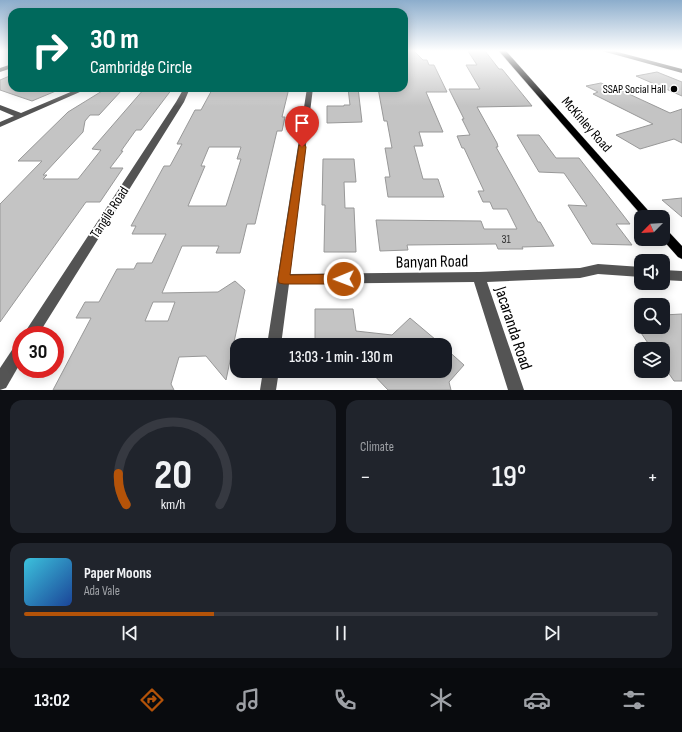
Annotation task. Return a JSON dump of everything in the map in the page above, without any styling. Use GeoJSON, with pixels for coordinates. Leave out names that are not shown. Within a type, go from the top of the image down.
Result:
{"type":"FeatureCollection","features":[{"type":"Feature","properties":{"kind":"main road","name":"McKinley Road"},"geometry":{"type":"LineString","coordinates":[[519,69],[643,210]]}},
{"type":"Feature","properties":{"kind":"main road"},"geometry":{"type":"LineString","coordinates":[[670,241],[682,254]]}},
{"type":"Feature","properties":{"kind":"street"},"geometry":{"type":"LineString","coordinates":[[0,125],[77,92]]}},
{"type":"Feature","properties":{"kind":"street","name":"Tangile Road"},"geometry":{"type":"LineString","coordinates":[[36,326],[185,92]]}},
{"type":"Feature","properties":{"kind":"street"},"geometry":{"type":"LineString","coordinates":[[275,338],[309,92]]}},
{"type":"Feature","properties":{"kind":"street"},"geometry":{"type":"LineString","coordinates":[[0,108],[21,116]]}},
{"type":"Feature","properties":{"kind":"street","name":"Banyan Road"},"geometry":{"type":"LineString","coordinates":[[284,279],[479,278],[580,273],[598,270],[634,272]]}},
{"type":"Feature","properties":{"kind":"street","name":"Banyan Road"},"geometry":{"type":"LineString","coordinates":[[580,273],[607,276],[634,276]]}},
{"type":"Feature","properties":{"kind":"street"},"geometry":{"type":"LineString","coordinates":[[670,276],[682,276]]}},
{"type":"Feature","properties":{"kind":"street","name":"Jacaranda Road"},"geometry":{"type":"LineString","coordinates":[[479,278],[516,390]]}},
{"type":"Feature","properties":{"kind":"street"},"geometry":{"type":"LineString","coordinates":[[0,382],[12,363]]}},
{"type":"Feature","properties":{"kind":"street"},"geometry":{"type":"LineString","coordinates":[[268,390],[269,378]]}},
{"type":"Feature","properties":{"kind":"building"},"geometry":{"type":"Polygon","coordinates":[[[408,69],[436,69],[447,92],[426,92],[443,132],[419,132],[423,146],[414,146],[423,179],[438,179],[444,197],[388,197],[385,177],[390,177],[385,148],[392,148],[387,121],[384,121],[379,92],[408,92],[408,69]]]}},
{"type":"Feature","properties":{"kind":"building"},"geometry":{"type":"Polygon","coordinates":[[[468,69],[502,69],[532,106],[477,107],[497,143],[498,147],[496,147],[538,222],[540,222],[554,246],[522,247],[523,249],[498,249],[496,244],[407,245],[408,250],[380,251],[376,220],[481,221],[484,229],[517,229],[507,209],[493,209],[490,202],[483,202],[478,191],[484,191],[457,136],[470,135],[449,89],[480,89],[468,69]]]}},
{"type":"Feature","properties":{"kind":"building","name":"SSAP Social Hall"},"geometry":{"type":"Polygon","coordinates":[[[657,72],[682,82],[682,96],[636,76],[657,72]]]}},
{"type":"Feature","properties":{"kind":"building"},"geometry":{"type":"Polygon","coordinates":[[[8,77],[8,92],[53,92],[32,101],[0,90],[0,80],[8,77]]]}},
{"type":"Feature","properties":{"kind":"building"},"geometry":{"type":"Polygon","coordinates":[[[601,83],[616,88],[670,113],[682,109],[682,143],[674,139],[640,149],[616,135],[653,124],[593,94],[598,92],[586,86],[601,83]]]}},
{"type":"Feature","properties":{"kind":"building"},"geometry":{"type":"Polygon","coordinates":[[[100,92],[120,92],[99,115],[90,115],[85,121],[83,132],[43,175],[47,175],[43,179],[78,179],[101,150],[92,149],[141,92],[170,92],[141,130],[136,130],[110,168],[123,168],[100,202],[86,202],[0,322],[0,204],[42,161],[18,161],[68,112],[100,92]]]}},
{"type":"Feature","properties":{"kind":"building"},"geometry":{"type":"Polygon","coordinates":[[[211,92],[288,92],[282,117],[285,117],[282,131],[277,131],[255,224],[247,224],[240,253],[216,253],[219,246],[182,246],[162,293],[218,292],[235,281],[245,290],[235,338],[230,338],[230,361],[226,380],[206,356],[179,357],[171,384],[174,390],[53,390],[59,378],[64,378],[64,369],[91,318],[76,318],[85,302],[99,302],[117,269],[134,269],[137,263],[152,263],[166,234],[132,234],[136,226],[131,226],[164,166],[170,166],[182,144],[177,144],[195,110],[201,110],[211,92]],[[209,147],[201,166],[205,166],[188,206],[226,206],[241,159],[237,159],[241,147],[209,147]],[[153,302],[145,321],[168,321],[175,302],[153,302]]]}},
{"type":"Feature","properties":{"kind":"building"},"geometry":{"type":"Polygon","coordinates":[[[348,92],[358,92],[362,122],[327,123],[327,106],[350,105],[348,92]]]}},
{"type":"Feature","properties":{"kind":"building"},"geometry":{"type":"Polygon","coordinates":[[[517,135],[539,135],[556,158],[579,158],[630,224],[616,224],[632,245],[592,244],[568,205],[587,206],[564,173],[539,172],[517,135]]]}},
{"type":"Feature","properties":{"kind":"building"},"geometry":{"type":"Polygon","coordinates":[[[323,159],[354,159],[356,182],[344,182],[345,208],[354,208],[356,252],[324,252],[325,205],[322,205],[323,159]]]}},
{"type":"Feature","properties":{"kind":"building"},"geometry":{"type":"Polygon","coordinates":[[[682,198],[682,217],[662,200],[682,198]]]}},
{"type":"Feature","properties":{"kind":"building"},"geometry":{"type":"Polygon","coordinates":[[[315,309],[353,309],[356,331],[392,335],[410,318],[434,338],[315,338],[315,309]]]}},
{"type":"Feature","properties":{"kind":"building"},"geometry":{"type":"Polygon","coordinates":[[[682,314],[682,381],[674,381],[670,375],[670,342],[647,342],[642,334],[670,334],[670,315],[682,314]]]}},
{"type":"Feature","properties":{"kind":"building"},"geometry":{"type":"Polygon","coordinates":[[[452,354],[464,365],[449,382],[451,390],[388,390],[377,378],[452,378],[452,354]]]}},
{"type":"Feature","properties":{"kind":"place","name":"SSAP Social Hall"},"geometry":{"type":"Point","coordinates":[674,89]}},
{"type":"Feature","properties":{"kind":"route"},"geometry":{"type":"LineString","coordinates":[[302,147],[284,279],[344,279]]}}]}
